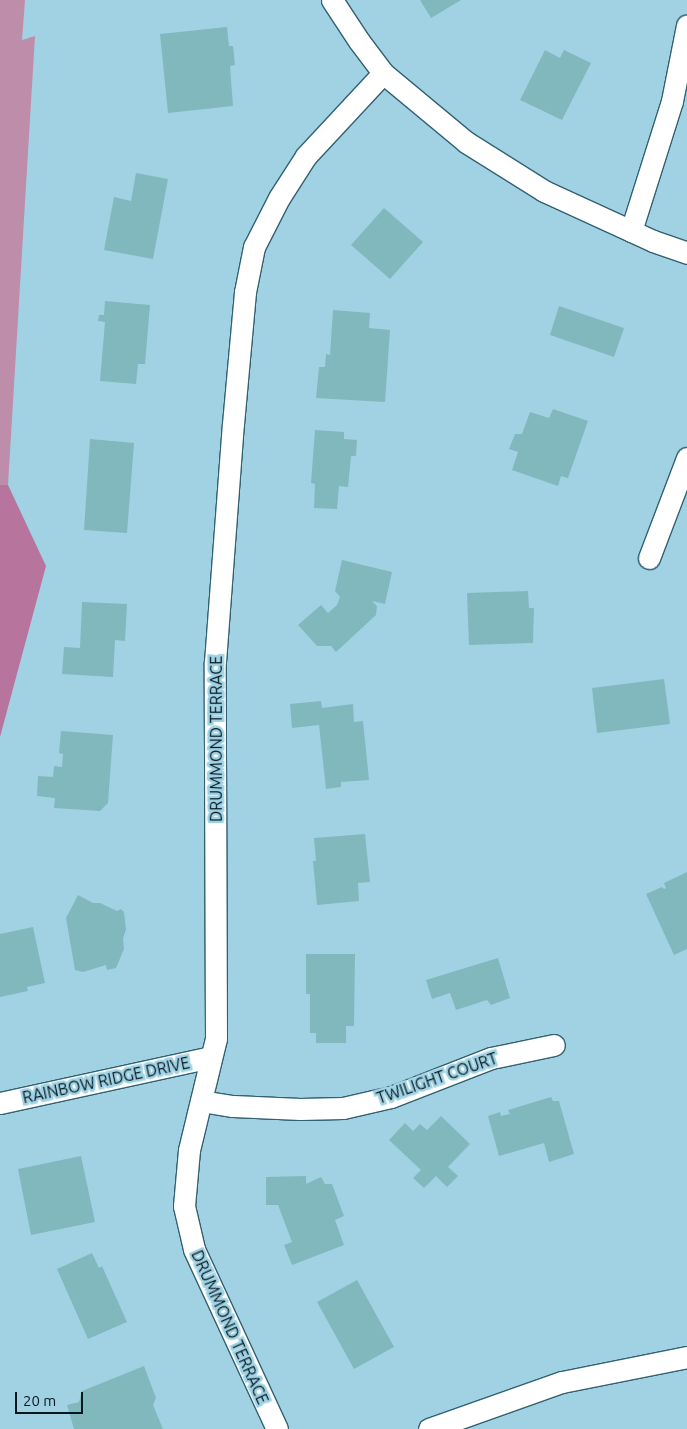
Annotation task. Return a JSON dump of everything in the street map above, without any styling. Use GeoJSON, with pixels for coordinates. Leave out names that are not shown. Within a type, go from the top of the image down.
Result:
{"type":"FeatureCollection","features":[{"type":"Feature","properties":{"kind":"street"},"geometry":{"type":"LineString","coordinates":[[332,0],[383,73],[466,142],[544,191],[631,231],[687,253]]}},
{"type":"Feature","properties":{"kind":"street"},"geometry":{"type":"LineString","coordinates":[[631,231],[672,101],[687,25]]}},
{"type":"Feature","properties":{"kind":"street","name":"DRUMMOND TERRACE"},"geometry":{"type":"LineString","coordinates":[[277,1429],[194,1249],[184,1206],[189,1150],[216,1038],[218,960],[215,662],[244,292],[254,247],[278,198],[306,156],[383,73]]}},
{"type":"Feature","properties":{"kind":"street"},"geometry":{"type":"LineString","coordinates":[[649,558],[687,458]]}},
{"type":"Feature","properties":{"kind":"street","name":"TWILIGHT COURT"},"geometry":{"type":"LineString","coordinates":[[201,1102],[233,1106],[300,1109],[343,1108],[391,1097],[490,1058],[554,1045]]}},
{"type":"Feature","properties":{"kind":"street","name":"RAINBOW RIDGE DRIVE"},"geometry":{"type":"LineString","coordinates":[[0,1103],[211,1057]]}},
{"type":"Feature","properties":{"kind":"street"},"geometry":{"type":"LineString","coordinates":[[429,1429],[562,1382],[687,1357]]}},
{"type":"Feature","properties":{"kind":"shaded area"},"geometry":{"type":"Polygon","coordinates":[[[0,0],[25,0],[22,40],[35,36],[8,485],[0,485],[0,0]]]}},
{"type":"Feature","properties":{"kind":"shaded area"},"geometry":{"type":"Polygon","coordinates":[[[0,485],[8,485],[46,566],[0,737],[0,485]]]}},
{"type":"Feature","properties":{"kind":"building"},"geometry":{"type":"Polygon","coordinates":[[[420,0],[461,0],[431,18],[420,0]]]}},
{"type":"Feature","properties":{"kind":"building"},"geometry":{"type":"Polygon","coordinates":[[[227,27],[229,46],[233,46],[235,65],[230,66],[233,106],[168,113],[160,34],[227,27]]]}},
{"type":"Feature","properties":{"kind":"building"},"geometry":{"type":"Polygon","coordinates":[[[545,50],[560,58],[564,50],[591,63],[562,120],[520,100],[545,50]]]}},
{"type":"Feature","properties":{"kind":"building"},"geometry":{"type":"Polygon","coordinates":[[[136,173],[168,179],[153,259],[104,250],[114,197],[131,201],[136,173]]]}},
{"type":"Feature","properties":{"kind":"building"},"geometry":{"type":"Polygon","coordinates":[[[384,208],[423,242],[390,279],[351,245],[384,208]]]}},
{"type":"Feature","properties":{"kind":"building"},"geometry":{"type":"Polygon","coordinates":[[[105,301],[150,305],[145,364],[138,364],[136,384],[100,381],[105,322],[98,321],[99,315],[104,315],[105,301]]]}},
{"type":"Feature","properties":{"kind":"building"},"geometry":{"type":"Polygon","coordinates":[[[559,306],[624,328],[614,357],[550,335],[559,306]]]}},
{"type":"Feature","properties":{"kind":"building"},"geometry":{"type":"Polygon","coordinates":[[[333,310],[370,313],[369,328],[390,330],[385,402],[316,398],[319,367],[325,367],[326,354],[330,355],[333,310]]]}},
{"type":"Feature","properties":{"kind":"building"},"geometry":{"type":"Polygon","coordinates":[[[553,409],[588,421],[568,478],[561,476],[558,486],[512,470],[518,452],[509,449],[515,434],[522,434],[530,412],[549,418],[553,409]]]}},
{"type":"Feature","properties":{"kind":"building"},"geometry":{"type":"Polygon","coordinates":[[[315,430],[344,432],[344,439],[357,440],[356,456],[351,456],[348,487],[339,486],[337,509],[314,508],[315,484],[311,483],[315,430]]]}},
{"type":"Feature","properties":{"kind":"building"},"geometry":{"type":"Polygon","coordinates":[[[90,439],[134,443],[127,533],[84,530],[90,439]]]}},
{"type":"Feature","properties":{"kind":"building"},"geometry":{"type":"Polygon","coordinates":[[[342,560],[392,572],[385,604],[372,601],[377,606],[376,615],[336,652],[331,646],[317,646],[298,625],[321,605],[328,613],[337,605],[340,597],[335,591],[342,560]]]}},
{"type":"Feature","properties":{"kind":"building"},"geometry":{"type":"Polygon","coordinates":[[[528,591],[529,608],[534,608],[533,643],[469,645],[467,593],[528,591]]]}},
{"type":"Feature","properties":{"kind":"building"},"geometry":{"type":"Polygon","coordinates":[[[82,602],[127,604],[125,641],[115,640],[113,677],[62,674],[64,647],[80,648],[82,602]]]}},
{"type":"Feature","properties":{"kind":"building"},"geometry":{"type":"Polygon","coordinates":[[[664,679],[670,724],[597,733],[592,688],[664,679]]]}},
{"type":"Feature","properties":{"kind":"building"},"geometry":{"type":"Polygon","coordinates":[[[321,701],[322,708],[353,704],[354,722],[363,721],[369,780],[341,782],[341,787],[326,789],[319,725],[292,728],[290,704],[321,701]]]}},
{"type":"Feature","properties":{"kind":"building"},"geometry":{"type":"Polygon","coordinates":[[[61,731],[113,735],[108,803],[100,811],[54,808],[55,798],[37,796],[38,776],[53,777],[54,766],[62,767],[63,754],[59,753],[61,731]]]}},
{"type":"Feature","properties":{"kind":"building"},"geometry":{"type":"Polygon","coordinates":[[[365,834],[370,882],[358,883],[359,901],[317,905],[313,861],[316,861],[314,838],[365,834]]]}},
{"type":"Feature","properties":{"kind":"building"},"geometry":{"type":"Polygon","coordinates":[[[687,872],[687,949],[674,955],[646,894],[662,887],[666,888],[664,883],[687,872]]]}},
{"type":"Feature","properties":{"kind":"building"},"geometry":{"type":"Polygon","coordinates":[[[78,895],[93,903],[100,903],[117,911],[121,909],[124,912],[126,929],[123,939],[124,949],[116,968],[107,970],[106,965],[83,972],[75,970],[66,918],[78,895]]]}},
{"type":"Feature","properties":{"kind":"building"},"geometry":{"type":"Polygon","coordinates":[[[33,927],[45,983],[27,987],[28,991],[0,997],[0,934],[33,927]]]}},
{"type":"Feature","properties":{"kind":"building"},"geometry":{"type":"Polygon","coordinates":[[[306,954],[355,954],[354,1026],[346,1026],[346,1043],[316,1043],[316,1033],[310,1033],[310,994],[306,994],[306,954]]]}},
{"type":"Feature","properties":{"kind":"building"},"geometry":{"type":"Polygon","coordinates":[[[498,958],[510,998],[491,1005],[487,1000],[456,1010],[450,993],[432,999],[426,980],[498,958]]]}},
{"type":"Feature","properties":{"kind":"building"},"geometry":{"type":"Polygon","coordinates":[[[551,1097],[553,1101],[559,1101],[574,1154],[549,1162],[544,1143],[499,1156],[488,1116],[500,1112],[501,1116],[510,1114],[508,1110],[551,1097]]]}},
{"type":"Feature","properties":{"kind":"building"},"geometry":{"type":"Polygon","coordinates":[[[441,1116],[470,1144],[448,1167],[458,1176],[447,1187],[436,1176],[424,1188],[413,1178],[421,1170],[389,1140],[405,1123],[413,1131],[420,1124],[427,1130],[441,1116]]]}},
{"type":"Feature","properties":{"kind":"building"},"geometry":{"type":"Polygon","coordinates":[[[81,1156],[95,1222],[31,1235],[18,1169],[81,1156]]]}},
{"type":"Feature","properties":{"kind":"building"},"geometry":{"type":"Polygon","coordinates":[[[306,1176],[306,1184],[321,1177],[325,1184],[332,1184],[344,1216],[335,1220],[344,1245],[292,1265],[284,1245],[292,1242],[278,1205],[266,1205],[266,1177],[306,1176]]]}},
{"type":"Feature","properties":{"kind":"building"},"geometry":{"type":"Polygon","coordinates":[[[92,1253],[99,1268],[102,1266],[127,1322],[88,1339],[57,1269],[92,1253]]]}},
{"type":"Feature","properties":{"kind":"building"},"geometry":{"type":"Polygon","coordinates":[[[357,1280],[394,1347],[354,1369],[317,1302],[357,1280]]]}},
{"type":"Feature","properties":{"kind":"building"},"geometry":{"type":"Polygon","coordinates":[[[144,1366],[156,1398],[153,1405],[163,1429],[74,1429],[67,1405],[79,1402],[82,1391],[144,1366]]]}}]}
